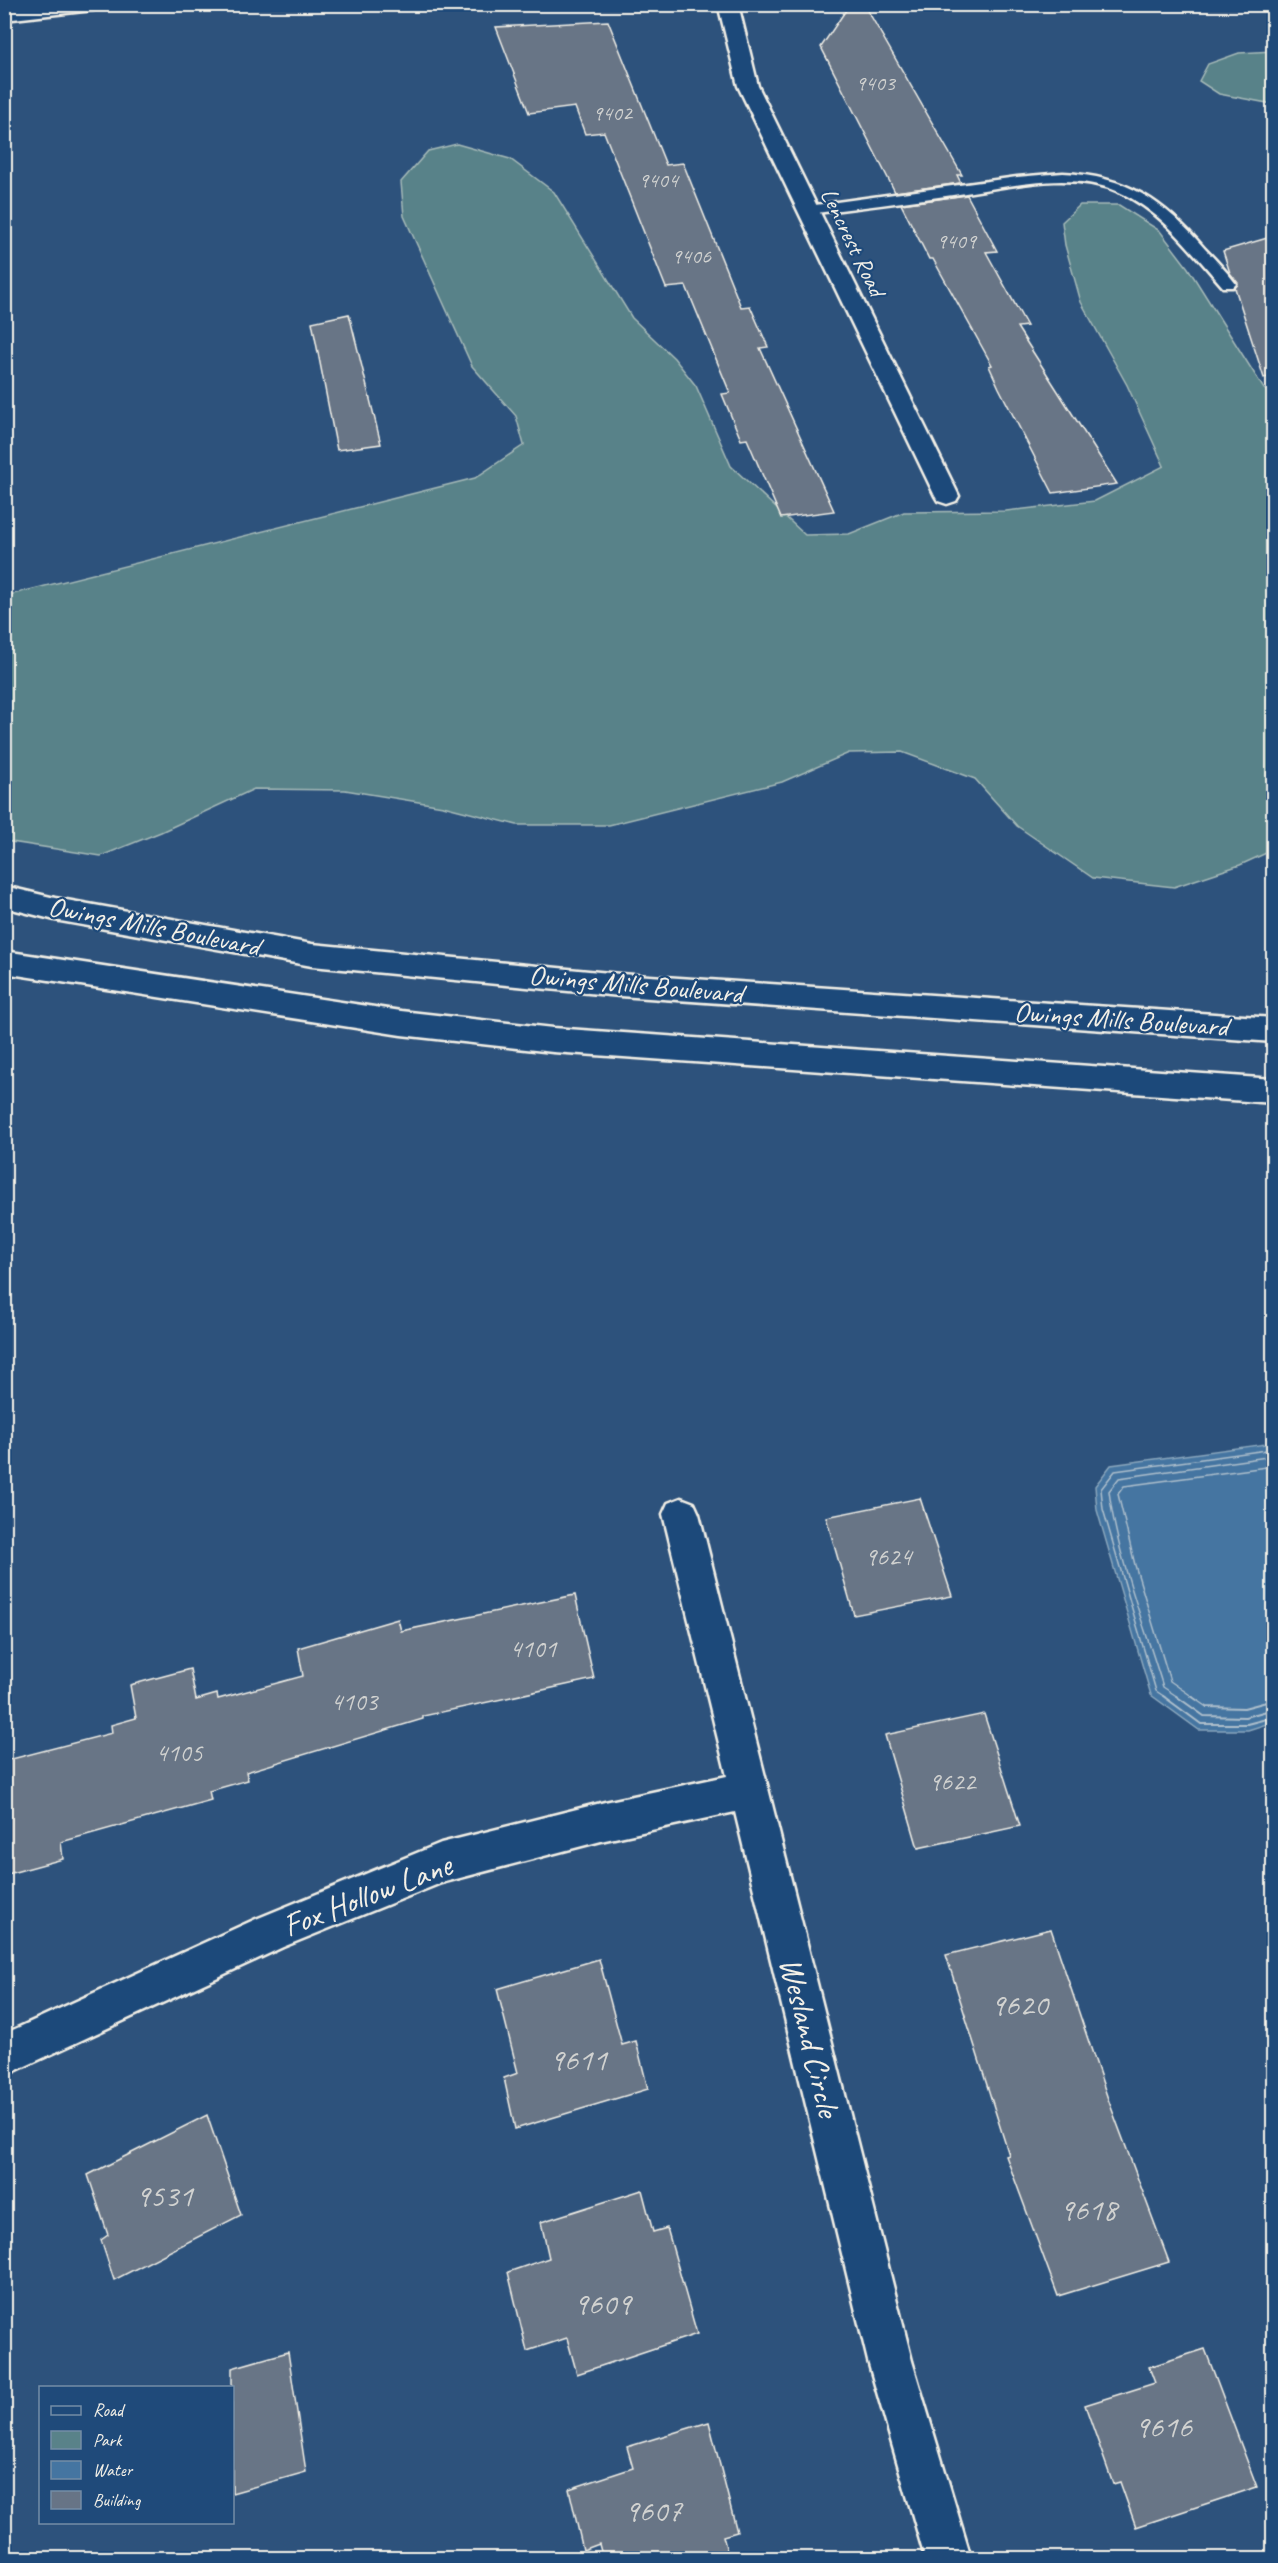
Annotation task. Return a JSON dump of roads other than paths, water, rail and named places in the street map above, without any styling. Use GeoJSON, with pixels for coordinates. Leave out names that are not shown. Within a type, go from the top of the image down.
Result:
{"type":"FeatureCollection","features":[{"type":"Feature","properties":{"kind":"street"},"geometry":{"type":"LineString","coordinates":[[4,14],[93,4]]}},
{"type":"Feature","properties":{"kind":"street","name":"Lencrest Road"},"geometry":{"type":"LineString","coordinates":[[728,4],[748,86],[947,496]]}},
{"type":"Feature","properties":{"kind":"street","name":"Owings Mills Boulevard"},"geometry":{"type":"LineString","coordinates":[[4,896],[55,909],[312,955],[620,985],[1274,1030]]}},
{"type":"Feature","properties":{"kind":"street","name":"Owings Mills Boulevard"},"geometry":{"type":"LineString","coordinates":[[4,962],[401,1023],[553,1040],[1274,1091]]}},
{"type":"Feature","properties":{"kind":"street","name":"Wesland Circle"},"geometry":{"type":"LineString","coordinates":[[681,1514],[890,2361],[948,2559]]}},
{"type":"Feature","properties":{"kind":"street","name":"Fox Hollow Lane"},"geometry":{"type":"LineString","coordinates":[[4,2056],[79,2019],[270,1933],[441,1863],[605,1821],[749,1790]]}},
{"type":"Feature","properties":{"kind":"lane"},"geometry":{"type":"LineString","coordinates":[[808,210],[1037,179],[1078,177],[1104,180],[1126,189],[1170,219],[1228,284]]}},
{"type":"Feature","properties":{"kind":"water"},"geometry":{"type":"Polygon","coordinates":[[[1273,1443],[1273,1722],[1248,1730],[1199,1730],[1151,1695],[1097,1510],[1095,1486],[1111,1465],[1273,1443]]]}}]}
